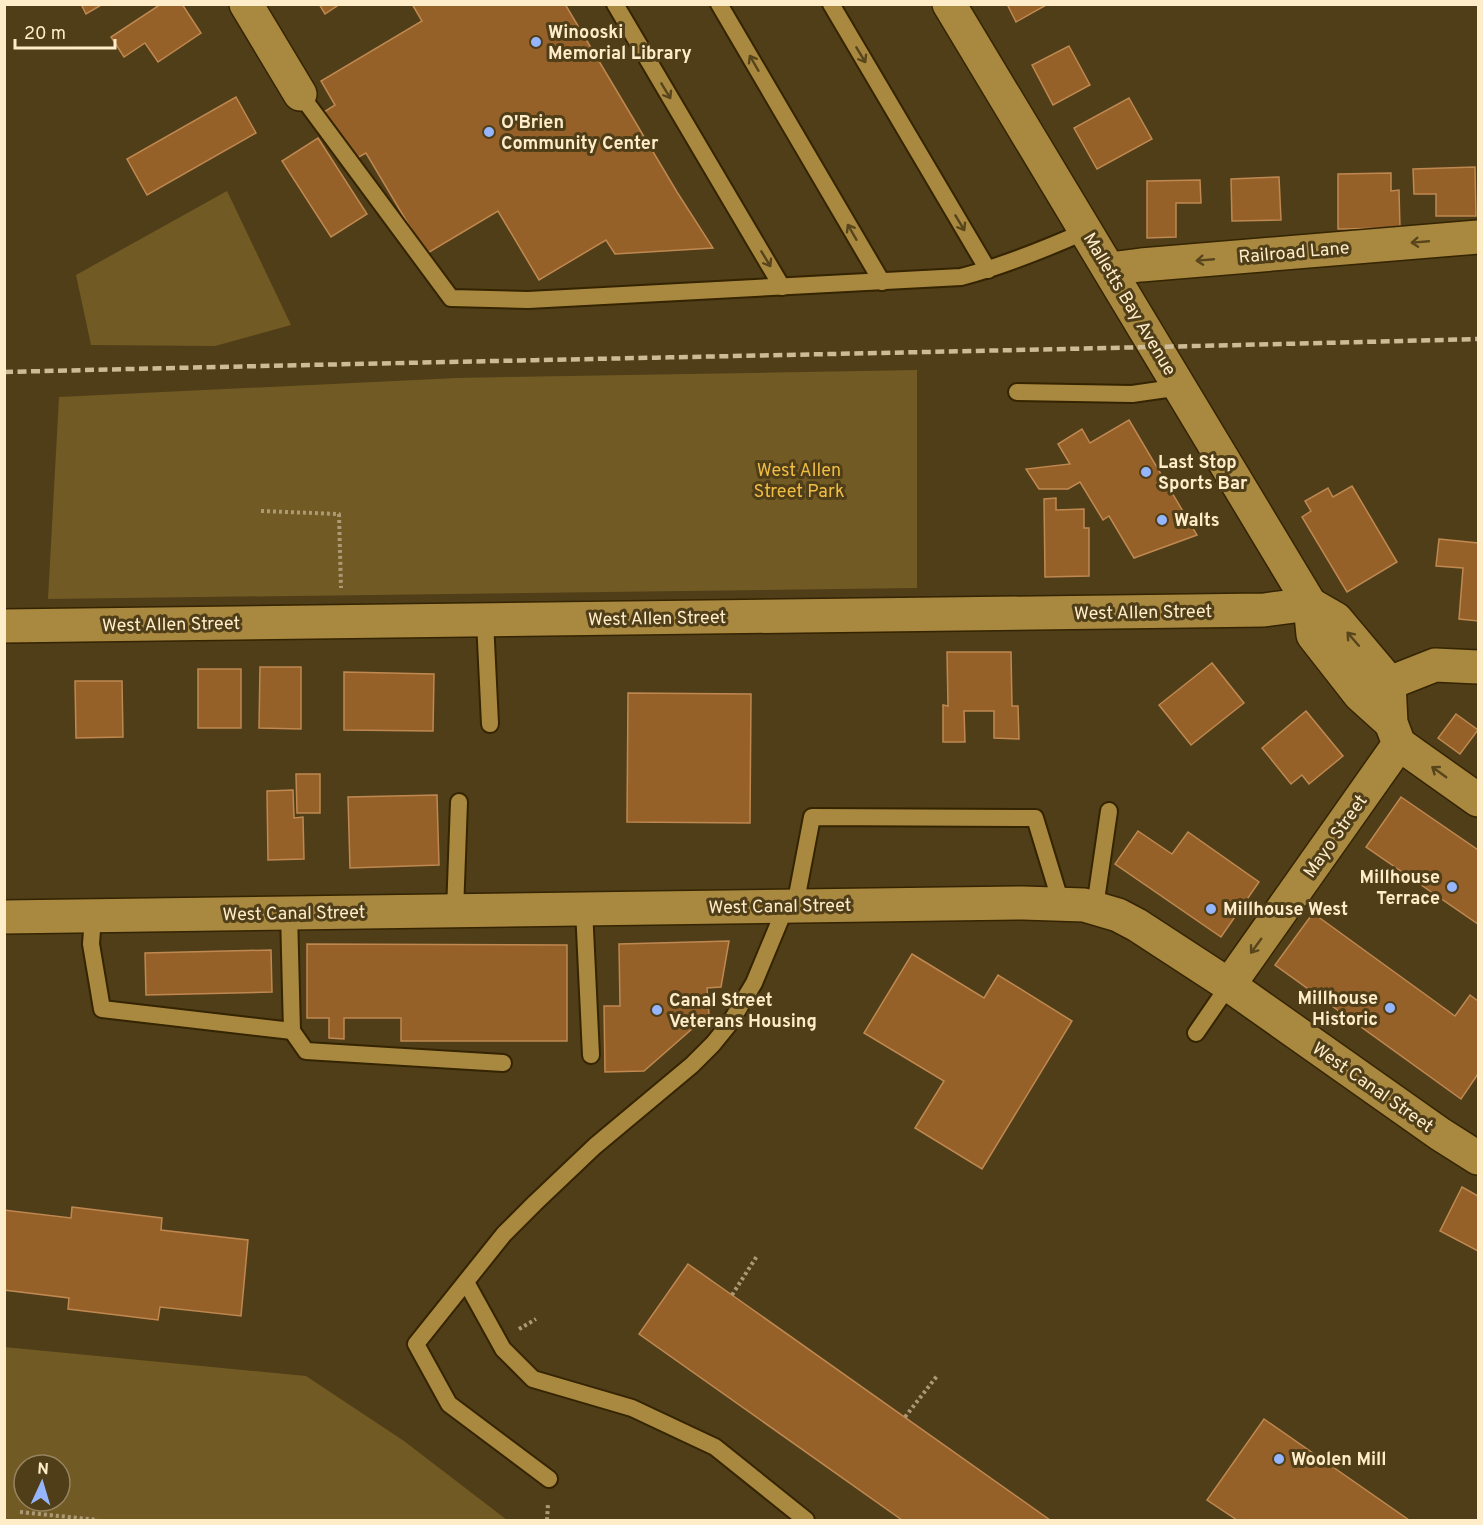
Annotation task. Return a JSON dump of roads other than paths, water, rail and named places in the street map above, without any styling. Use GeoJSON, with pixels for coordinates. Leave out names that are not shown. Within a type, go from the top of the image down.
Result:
{"type":"FeatureCollection","features":[{"type":"Feature","properties":{"kind":"street"},"geometry":{"type":"LineString","coordinates":[[246,4],[300,94]]}},
{"type":"Feature","properties":{"kind":"street","name":"Malletts Bay Avenue"},"geometry":{"type":"LineString","coordinates":[[949,4],[1310,604],[1336,619],[1375,688],[1395,734],[1479,800]]}},
{"type":"Feature","properties":{"kind":"street","name":"Railroad Lane"},"geometry":{"type":"LineString","coordinates":[[1109,269],[1479,237]]}},
{"type":"Feature","properties":{"kind":"street","name":"West Allen Street"},"geometry":{"type":"LineString","coordinates":[[4,626],[1264,610],[1310,604]]}},
{"type":"Feature","properties":{"kind":"street"},"geometry":{"type":"LineString","coordinates":[[1375,688],[1435,665],[1479,667]]}},
{"type":"Feature","properties":{"kind":"street","name":"Mayo Street"},"geometry":{"type":"LineString","coordinates":[[1229,985],[1395,734]]}},
{"type":"Feature","properties":{"kind":"street","name":"West Canal Street"},"geometry":{"type":"LineString","coordinates":[[4,917],[1061,903],[1095,907],[1137,925],[1229,985],[1440,1134],[1478,1156]]}},
{"type":"Feature","properties":{"kind":"lane"},"geometry":{"type":"LineString","coordinates":[[615,4],[782,287]]}},
{"type":"Feature","properties":{"kind":"lane"},"geometry":{"type":"LineString","coordinates":[[719,4],[882,282]]}},
{"type":"Feature","properties":{"kind":"lane"},"geometry":{"type":"LineString","coordinates":[[831,4],[988,270]]}},
{"type":"Feature","properties":{"kind":"lane"},"geometry":{"type":"LineString","coordinates":[[300,94],[451,298],[528,300],[961,277],[988,270],[1051,247],[1086,231]]}},
{"type":"Feature","properties":{"kind":"lane"},"geometry":{"type":"LineString","coordinates":[[1017,392],[1132,394],[1181,387]]}},
{"type":"Feature","properties":{"kind":"lane"},"geometry":{"type":"LineString","coordinates":[[485,621],[490,724]]}},
{"type":"Feature","properties":{"kind":"lane"},"geometry":{"type":"LineString","coordinates":[[454,911],[459,802]]}},
{"type":"Feature","properties":{"kind":"lane"},"geometry":{"type":"LineString","coordinates":[[1095,907],[1109,811]]}},
{"type":"Feature","properties":{"kind":"lane"},"geometry":{"type":"LineString","coordinates":[[549,1479],[448,1404],[416,1344],[504,1234],[563,1174],[692,1065],[730,1023],[754,983],[790,906],[813,818],[1035,818],[1061,903]]}},
{"type":"Feature","properties":{"kind":"lane"},"geometry":{"type":"LineString","coordinates":[[584,909],[591,1055]]}},
{"type":"Feature","properties":{"kind":"lane"},"geometry":{"type":"LineString","coordinates":[[289,913],[292,1031],[306,1051],[503,1063]]}},
{"type":"Feature","properties":{"kind":"lane"},"geometry":{"type":"LineString","coordinates":[[93,916],[91,944],[102,1009],[292,1031]]}},
{"type":"Feature","properties":{"kind":"lane"},"geometry":{"type":"LineString","coordinates":[[1196,1033],[1229,985]]}},
{"type":"Feature","properties":{"kind":"lane"},"geometry":{"type":"LineString","coordinates":[[466,1282],[503,1349],[533,1379],[632,1408],[715,1448],[806,1521]]}},
{"type":"Feature","properties":{"kind":"railway"},"geometry":{"type":"LineString","coordinates":[[4,372],[1478,339]]}},
{"type":"Feature","properties":{"kind":"place","name":"Winooski Memorial Library"},"geometry":{"type":"Point","coordinates":[536,42]}},
{"type":"Feature","properties":{"kind":"place","name":"O'Brien Community Center"},"geometry":{"type":"Point","coordinates":[489,132]}},
{"type":"Feature","properties":{"kind":"place","name":"Last Stop Sports Bar"},"geometry":{"type":"Point","coordinates":[1146,472]}},
{"type":"Feature","properties":{"kind":"place","name":"Walts"},"geometry":{"type":"Point","coordinates":[1162,520]}},
{"type":"Feature","properties":{"kind":"place","name":"Millhouse Terrace"},"geometry":{"type":"Point","coordinates":[1452,887]}},
{"type":"Feature","properties":{"kind":"place","name":"Millhouse West"},"geometry":{"type":"Point","coordinates":[1211,909]}},
{"type":"Feature","properties":{"kind":"place","name":"Millhouse Historic"},"geometry":{"type":"Point","coordinates":[1390,1008]}},
{"type":"Feature","properties":{"kind":"place","name":"Canal Street Veterans Housing"},"geometry":{"type":"Point","coordinates":[657,1010]}},
{"type":"Feature","properties":{"kind":"place","name":"Woolen Mill"},"geometry":{"type":"Point","coordinates":[1279,1459]}},
{"type":"Feature","properties":{"kind":"park label","name":"West Allen Street Park"},"geometry":{"type":"Point","coordinates":[799,480]}}]}
